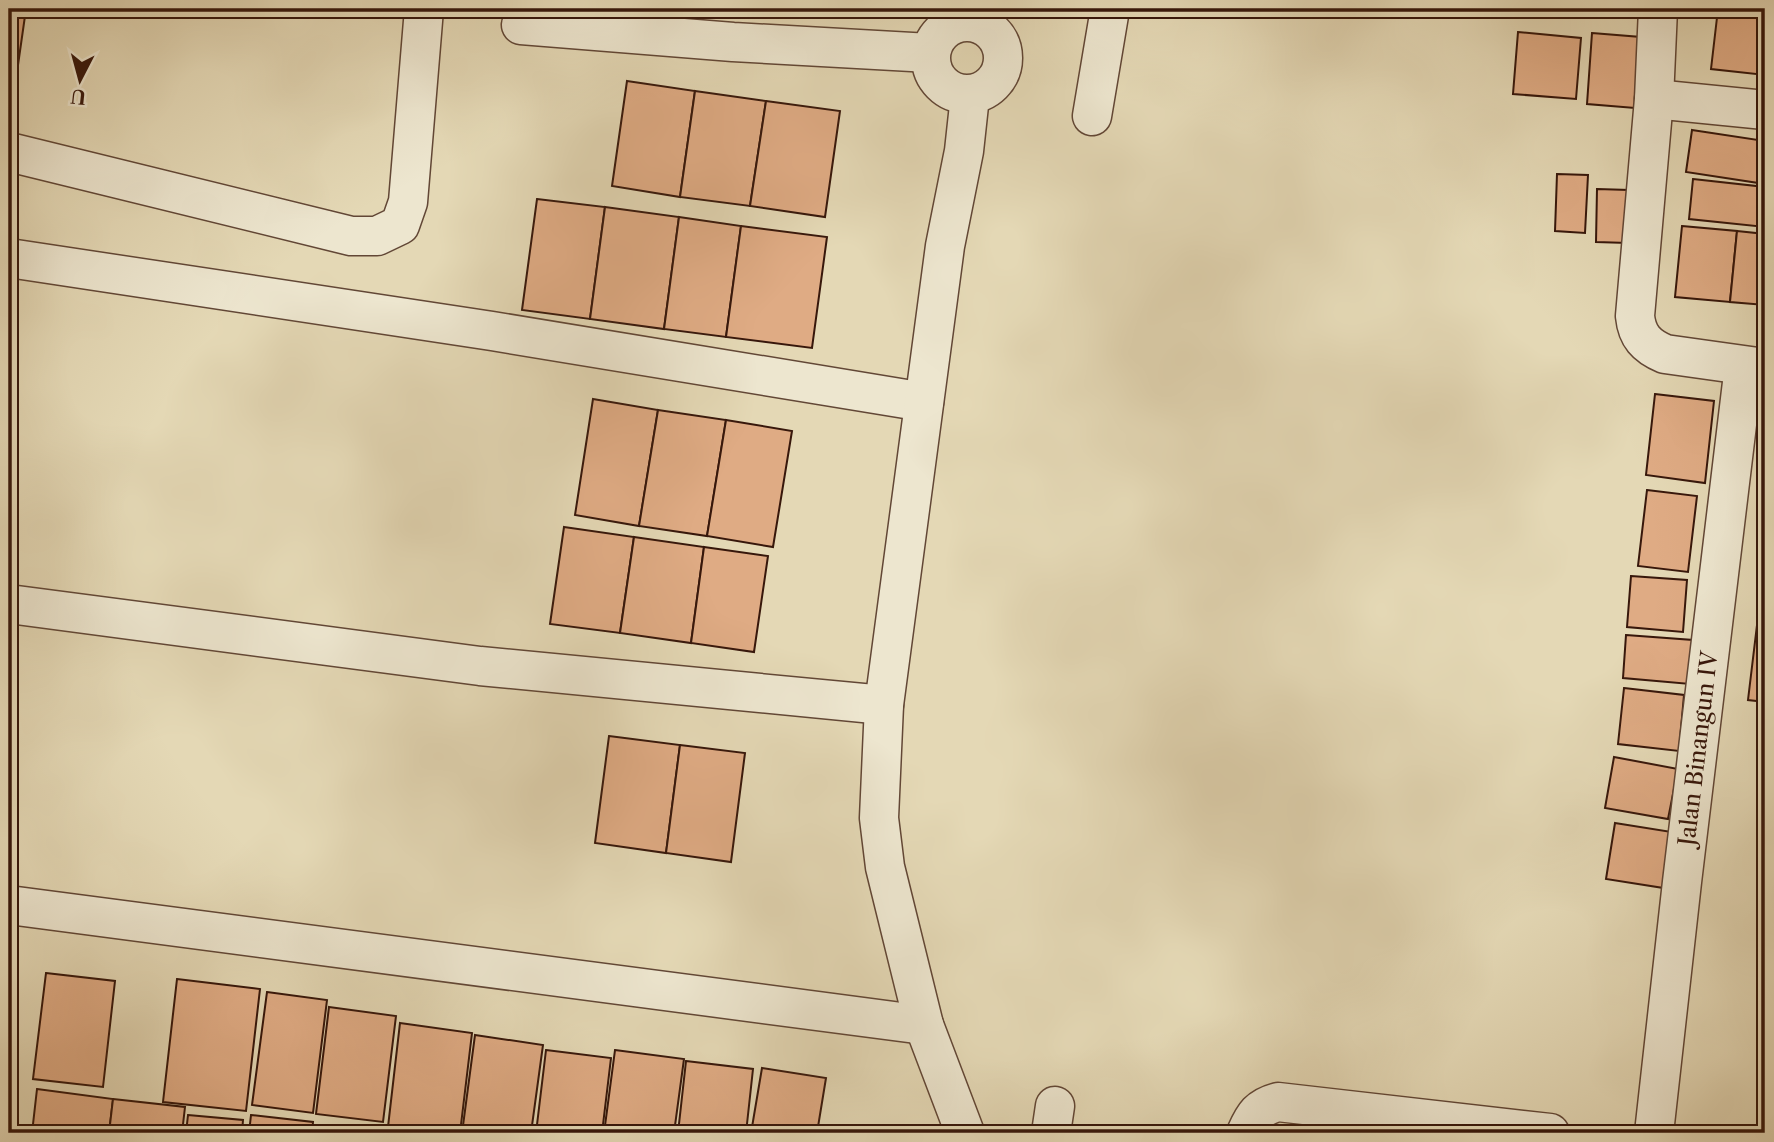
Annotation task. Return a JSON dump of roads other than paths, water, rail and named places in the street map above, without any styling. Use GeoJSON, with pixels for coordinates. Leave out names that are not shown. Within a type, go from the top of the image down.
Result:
{"type":"FeatureCollection","features":[{"type":"Feature","properties":{"kind":"street"},"geometry":{"type":"LineString","coordinates":[[9,152],[351,236],[377,236],[400,225],[408,202],[424,9]]}},
{"type":"Feature","properties":{"kind":"street"},"geometry":{"type":"LineString","coordinates":[[1092,116],[1110,9]]}},
{"type":"Feature","properties":{"kind":"street"},"geometry":{"type":"LineString","coordinates":[[1658,9],[1654,99],[1636,330],[1652,348],[1665,354],[1755,367]]}},
{"type":"Feature","properties":{"kind":"street"},"geometry":{"type":"LineString","coordinates":[[964,21],[980,24],[997,21],[1003,64],[998,79],[986,90],[970,96],[954,93],[940,84],[932,70],[930,54],[936,38],[948,27],[964,21]]}},
{"type":"Feature","properties":{"kind":"street"},"geometry":{"type":"LineString","coordinates":[[521,25],[930,54]]}},
{"type":"Feature","properties":{"kind":"street"},"geometry":{"type":"LineString","coordinates":[[965,1133],[924,1025],[885,867],[879,818],[884,705],[945,246],[964,151],[970,96]]}},
{"type":"Feature","properties":{"kind":"street"},"geometry":{"type":"LineString","coordinates":[[1654,99],[1765,110]]}},
{"type":"Feature","properties":{"kind":"street"},"geometry":{"type":"LineString","coordinates":[[9,258],[506,333],[924,402]]}},
{"type":"Feature","properties":{"kind":"street","name":"Jalan Binangun IV"},"geometry":{"type":"LineString","coordinates":[[1654,1133],[1683,868],[1755,367]]}},
{"type":"Feature","properties":{"kind":"street"},"geometry":{"type":"LineString","coordinates":[[9,604],[480,666],[884,705]]}},
{"type":"Feature","properties":{"kind":"street"},"geometry":{"type":"LineString","coordinates":[[9,905],[924,1025]]}},
{"type":"Feature","properties":{"kind":"street"},"geometry":{"type":"LineString","coordinates":[[1246,1133],[1257,1111],[1265,1105],[1278,1102],[1550,1133]]}}]}
